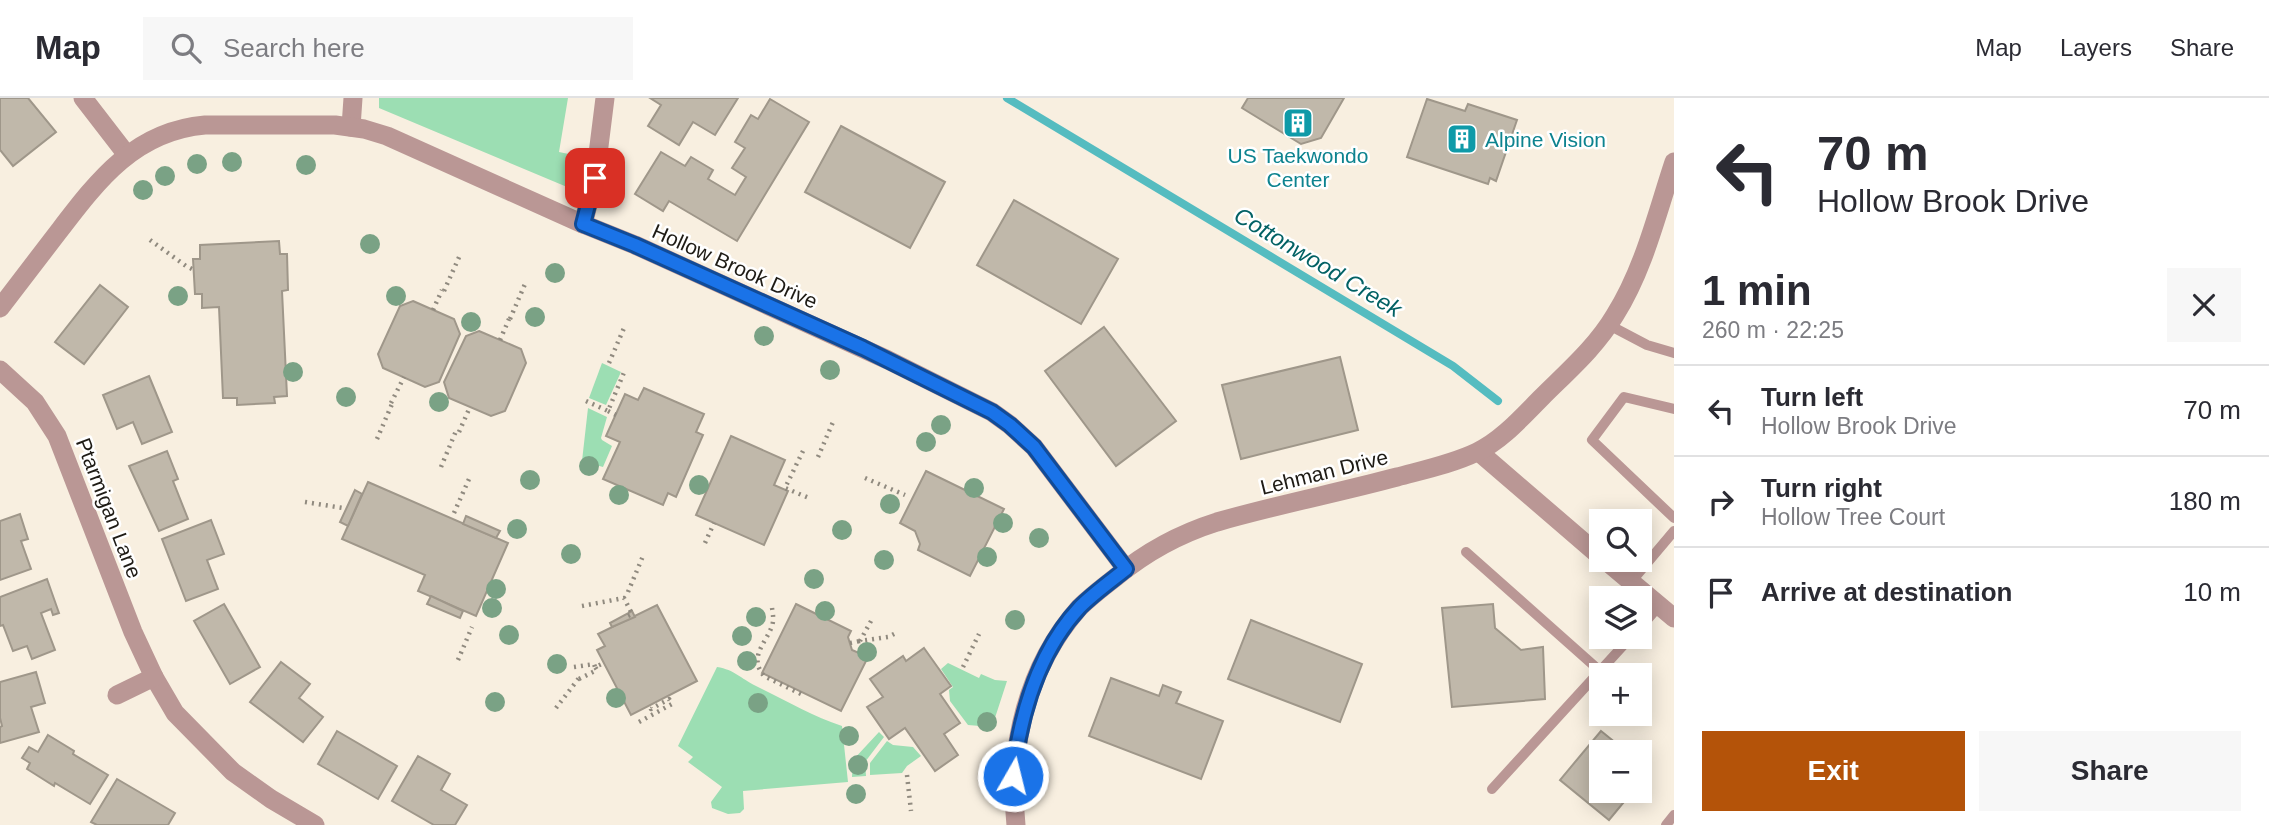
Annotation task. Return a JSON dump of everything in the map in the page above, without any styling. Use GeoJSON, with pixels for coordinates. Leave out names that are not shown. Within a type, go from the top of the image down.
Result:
{"type":"FeatureCollection","features":[{"type":"Feature","properties":{"kind":"street"},"geometry":{"type":"LineString","coordinates":[[83,98],[127,155]]}},
{"type":"Feature","properties":{"kind":"street"},"geometry":{"type":"LineString","coordinates":[[351,127],[353,98]]}},
{"type":"Feature","properties":{"kind":"street"},"geometry":{"type":"LineString","coordinates":[[583,224],[595,178],[605,98]]}},
{"type":"Feature","properties":{"kind":"street","name":"Hollow Brook Drive"},"geometry":{"type":"LineString","coordinates":[[0,308],[89,191],[127,155],[160,136],[190,126],[351,127],[387,136],[635,245],[863,348],[992,412],[1034,447],[1126,569]]}},
{"type":"Feature","properties":{"kind":"street","name":"Lehman Drive"},"geometry":{"type":"LineString","coordinates":[[1016,825],[1013,776],[1023,715],[1048,650],[1080,607],[1155,548],[1215,523],[1438,466],[1479,452],[1510,429],[1594,345],[1609,325],[1633,282],[1674,162]]}},
{"type":"Feature","properties":{"kind":"street","name":"Ptarmigan Lane"},"geometry":{"type":"LineString","coordinates":[[0,370],[35,402],[57,436],[133,632],[175,713],[233,772],[271,799],[316,825]]}},
{"type":"Feature","properties":{"kind":"street"},"geometry":{"type":"LineString","coordinates":[[1479,452],[1589,547]]}},
{"type":"Feature","properties":{"kind":"street"},"geometry":{"type":"LineString","coordinates":[[1619,572],[1667,612]]}},
{"type":"Feature","properties":{"kind":"street"},"geometry":{"type":"LineString","coordinates":[[117,695],[154,677]]}},
{"type":"Feature","properties":{"kind":"lane"},"geometry":{"type":"LineString","coordinates":[[1609,325],[1647,345],[1674,354]]}},
{"type":"Feature","properties":{"kind":"lane"},"geometry":{"type":"LineString","coordinates":[[1674,409],[1624,397],[1592,440],[1674,518]]}},
{"type":"Feature","properties":{"kind":"lane"},"geometry":{"type":"LineString","coordinates":[[1631,582],[1674,531]]}},
{"type":"Feature","properties":{"kind":"lane"},"geometry":{"type":"LineString","coordinates":[[1466,552],[1591,663]]}},
{"type":"Feature","properties":{"kind":"lane"},"geometry":{"type":"LineString","coordinates":[[1607,663],[1620,649]]}},
{"type":"Feature","properties":{"kind":"lane"},"geometry":{"type":"LineString","coordinates":[[1492,789],[1589,683]]}},
{"type":"Feature","properties":{"kind":"lane"},"geometry":{"type":"LineString","coordinates":[[1666,825],[1674,815]]}},
{"type":"Feature","properties":{"kind":"path"},"geometry":{"type":"LineString","coordinates":[[149,240],[194,270]]}},
{"type":"Feature","properties":{"kind":"path"},"geometry":{"type":"LineString","coordinates":[[433,310],[460,255]]}},
{"type":"Feature","properties":{"kind":"path"},"geometry":{"type":"LineString","coordinates":[[500,340],[525,284]]}},
{"type":"Feature","properties":{"kind":"path"},"geometry":{"type":"LineString","coordinates":[[609,363],[624,328]]}},
{"type":"Feature","properties":{"kind":"path"},"geometry":{"type":"LineString","coordinates":[[608,411],[625,369]]}},
{"type":"Feature","properties":{"kind":"path"},"geometry":{"type":"LineString","coordinates":[[377,439],[404,377]]}},
{"type":"Feature","properties":{"kind":"path"},"geometry":{"type":"LineString","coordinates":[[586,401],[616,415]]}},
{"type":"Feature","properties":{"kind":"path"},"geometry":{"type":"LineString","coordinates":[[441,467],[470,407]]}},
{"type":"Feature","properties":{"kind":"path"},"geometry":{"type":"LineString","coordinates":[[818,457],[833,422]]}},
{"type":"Feature","properties":{"kind":"path"},"geometry":{"type":"LineString","coordinates":[[803,451],[785,488],[809,498]]}},
{"type":"Feature","properties":{"kind":"path"},"geometry":{"type":"LineString","coordinates":[[865,478],[905,495]]}},
{"type":"Feature","properties":{"kind":"path"},"geometry":{"type":"LineString","coordinates":[[454,513],[469,479]]}},
{"type":"Feature","properties":{"kind":"path"},"geometry":{"type":"LineString","coordinates":[[305,502],[343,508]]}},
{"type":"Feature","properties":{"kind":"path"},"geometry":{"type":"LineString","coordinates":[[705,543],[714,523]]}},
{"type":"Feature","properties":{"kind":"path"},"geometry":{"type":"LineString","coordinates":[[629,619],[628,616],[632,614],[624,598],[643,556]]}},
{"type":"Feature","properties":{"kind":"path"},"geometry":{"type":"LineString","coordinates":[[582,606],[624,598]]}},
{"type":"Feature","properties":{"kind":"path"},"geometry":{"type":"LineString","coordinates":[[772,608],[772,626],[759,650],[761,671],[764,676],[801,694]]}},
{"type":"Feature","properties":{"kind":"path"},"geometry":{"type":"LineString","coordinates":[[860,641],[871,621]]}},
{"type":"Feature","properties":{"kind":"path"},"geometry":{"type":"LineString","coordinates":[[458,660],[472,627]]}},
{"type":"Feature","properties":{"kind":"path"},"geometry":{"type":"LineString","coordinates":[[850,643],[888,637],[896,633]]}},
{"type":"Feature","properties":{"kind":"path"},"geometry":{"type":"LineString","coordinates":[[963,667],[979,634]]}},
{"type":"Feature","properties":{"kind":"path"},"geometry":{"type":"LineString","coordinates":[[595,667],[604,663]]}},
{"type":"Feature","properties":{"kind":"path"},"geometry":{"type":"LineString","coordinates":[[574,667],[594,664],[595,667]]}},
{"type":"Feature","properties":{"kind":"path"},"geometry":{"type":"LineString","coordinates":[[556,708],[579,678],[597,670],[595,667]]}},
{"type":"Feature","properties":{"kind":"path"},"geometry":{"type":"LineString","coordinates":[[639,722],[672,704],[669,699],[651,709],[649,706]]}},
{"type":"Feature","properties":{"kind":"path"},"geometry":{"type":"LineString","coordinates":[[907,775],[911,811]]}},
{"type":"Feature","properties":{"kind":"green space"},"geometry":{"type":"Polygon","coordinates":[[[379,98],[568,98],[559,152],[583,157],[579,192],[379,108],[379,98]]]}},
{"type":"Feature","properties":{"kind":"green space"},"geometry":{"type":"Polygon","coordinates":[[[602,363],[621,372],[606,405],[589,398],[602,363]]]}},
{"type":"Feature","properties":{"kind":"green space"},"geometry":{"type":"Polygon","coordinates":[[[588,408],[607,417],[601,438],[612,446],[603,467],[582,461],[588,408]]]}},
{"type":"Feature","properties":{"kind":"green space"},"geometry":{"type":"Polygon","coordinates":[[[948,663],[979,678],[981,674],[995,680],[1007,681],[992,727],[968,725],[950,701],[949,690],[953,687],[941,669],[948,663]]]}},
{"type":"Feature","properties":{"kind":"green space"},"geometry":{"type":"Polygon","coordinates":[[[717,667],[733,672],[799,708],[842,726],[848,782],[743,791],[744,809],[740,813],[728,814],[712,808],[711,802],[722,787],[688,762],[693,757],[678,746],[717,667]]]}},
{"type":"Feature","properties":{"kind":"green space"},"geometry":{"type":"Polygon","coordinates":[[[879,732],[884,737],[865,762],[866,776],[852,777],[853,760],[879,732]]]}},
{"type":"Feature","properties":{"kind":"green space"},"geometry":{"type":"Polygon","coordinates":[[[887,741],[893,745],[913,747],[921,756],[902,773],[870,775],[870,763],[887,741]]]}},
{"type":"Feature","properties":{"kind":"building"},"geometry":{"type":"Polygon","coordinates":[[[0,98],[28,98],[56,132],[13,166],[0,150],[0,98]]]}},
{"type":"Feature","properties":{"kind":"building"},"geometry":{"type":"Polygon","coordinates":[[[650,98],[738,98],[715,135],[693,122],[679,145],[648,126],[661,105],[650,98]]]}},
{"type":"Feature","properties":{"kind":"building","name":"US Taekwondo Center"},"geometry":{"type":"Polygon","coordinates":[[[1248,98],[1344,98],[1321,138],[1301,144],[1242,108],[1248,98]]]}},
{"type":"Feature","properties":{"kind":"building"},"geometry":{"type":"Polygon","coordinates":[[[770,99],[809,122],[737,241],[669,201],[663,211],[635,194],[661,152],[685,166],[691,157],[713,170],[708,179],[735,195],[746,177],[732,168],[745,148],[735,142],[751,115],[758,119],[770,99]]]}},
{"type":"Feature","properties":{"kind":"building","name":"Alpine Vision"},"geometry":{"type":"Polygon","coordinates":[[[1427,99],[1465,111],[1468,104],[1517,120],[1496,181],[1490,178],[1488,184],[1407,157],[1427,99]]]}},
{"type":"Feature","properties":{"kind":"building"},"geometry":{"type":"Polygon","coordinates":[[[841,126],[945,182],[910,248],[805,192],[841,126]]]}},
{"type":"Feature","properties":{"kind":"building"},"geometry":{"type":"Polygon","coordinates":[[[1014,200],[1118,259],[1081,324],[977,265],[1014,200]]]}},
{"type":"Feature","properties":{"kind":"building"},"geometry":{"type":"Polygon","coordinates":[[[279,241],[280,254],[287,254],[288,290],[282,291],[287,396],[274,397],[275,403],[237,405],[237,398],[223,398],[219,307],[202,308],[202,294],[195,294],[193,259],[200,259],[200,245],[279,241]]]}},
{"type":"Feature","properties":{"kind":"building"},"geometry":{"type":"Polygon","coordinates":[[[100,285],[128,307],[84,364],[55,342],[100,285]]]}},
{"type":"Feature","properties":{"kind":"building"},"geometry":{"type":"Polygon","coordinates":[[[413,301],[454,319],[460,334],[439,382],[425,387],[383,368],[378,354],[400,306],[413,301]]]}},
{"type":"Feature","properties":{"kind":"building"},"geometry":{"type":"Polygon","coordinates":[[[1104,327],[1176,421],[1116,466],[1045,371],[1104,327]]]}},
{"type":"Feature","properties":{"kind":"building"},"geometry":{"type":"Polygon","coordinates":[[[479,331],[521,349],[526,363],[505,411],[491,416],[449,398],[444,382],[466,336],[479,331]]]}},
{"type":"Feature","properties":{"kind":"building"},"geometry":{"type":"Polygon","coordinates":[[[1340,357],[1358,430],[1241,459],[1222,385],[1340,357]]]}},
{"type":"Feature","properties":{"kind":"building"},"geometry":{"type":"Polygon","coordinates":[[[149,376],[172,432],[142,444],[133,422],[117,429],[103,395],[149,376]]]}},
{"type":"Feature","properties":{"kind":"building"},"geometry":{"type":"Polygon","coordinates":[[[644,388],[704,414],[696,432],[703,435],[676,497],[668,493],[663,505],[603,479],[620,442],[606,436],[625,394],[638,400],[644,388]]]}},
{"type":"Feature","properties":{"kind":"building"},"geometry":{"type":"Polygon","coordinates":[[[731,436],[785,460],[774,485],[788,491],[764,545],[696,515],[731,436]]]}},
{"type":"Feature","properties":{"kind":"building"},"geometry":{"type":"Polygon","coordinates":[[[167,451],[178,479],[173,481],[188,519],[159,531],[129,466],[167,451]]]}},
{"type":"Feature","properties":{"kind":"building"},"geometry":{"type":"Polygon","coordinates":[[[926,471],[1004,509],[970,576],[918,550],[920,544],[915,531],[900,523],[926,471]]]}},
{"type":"Feature","properties":{"kind":"building"},"geometry":{"type":"Polygon","coordinates":[[[368,482],[508,543],[476,616],[418,591],[425,575],[342,539],[368,482]]]}},
{"type":"Feature","properties":{"kind":"building"},"geometry":{"type":"Polygon","coordinates":[[[355,490],[362,494],[348,526],[340,522],[355,490]]]}},
{"type":"Feature","properties":{"kind":"building"},"geometry":{"type":"Polygon","coordinates":[[[20,514],[28,539],[21,541],[31,569],[0,580],[0,521],[20,514]]]}},
{"type":"Feature","properties":{"kind":"building"},"geometry":{"type":"Polygon","coordinates":[[[466,516],[500,531],[496,538],[463,524],[466,516]]]}},
{"type":"Feature","properties":{"kind":"building"},"geometry":{"type":"Polygon","coordinates":[[[211,520],[224,554],[207,560],[218,589],[186,601],[162,539],[211,520]]]}},
{"type":"Feature","properties":{"kind":"building"},"geometry":{"type":"Polygon","coordinates":[[[47,579],[59,613],[53,615],[51,609],[41,613],[55,650],[32,659],[27,646],[13,651],[3,625],[0,626],[0,597],[47,579]]]}},
{"type":"Feature","properties":{"kind":"building"},"geometry":{"type":"Polygon","coordinates":[[[431,596],[463,611],[460,618],[427,604],[431,596]]]}},
{"type":"Feature","properties":{"kind":"building"},"geometry":{"type":"Polygon","coordinates":[[[224,604],[260,667],[230,684],[194,621],[224,604]]]}},
{"type":"Feature","properties":{"kind":"building"},"geometry":{"type":"Polygon","coordinates":[[[796,604],[851,631],[848,637],[852,650],[868,657],[841,711],[762,673],[796,604]]]}},
{"type":"Feature","properties":{"kind":"building"},"geometry":{"type":"Polygon","coordinates":[[[1493,604],[1495,628],[1521,650],[1543,647],[1545,699],[1452,707],[1442,608],[1493,604]]]}},
{"type":"Feature","properties":{"kind":"building"},"geometry":{"type":"Polygon","coordinates":[[[657,605],[697,681],[631,715],[597,650],[605,646],[598,634],[657,605]]]}},
{"type":"Feature","properties":{"kind":"building"},"geometry":{"type":"Polygon","coordinates":[[[632,611],[635,617],[612,627],[610,623],[632,611]]]}},
{"type":"Feature","properties":{"kind":"building"},"geometry":{"type":"Polygon","coordinates":[[[1251,620],[1362,664],[1340,722],[1228,679],[1251,620]]]}},
{"type":"Feature","properties":{"kind":"building"},"geometry":{"type":"Polygon","coordinates":[[[924,648],[951,686],[940,694],[960,723],[944,734],[958,755],[935,771],[905,728],[889,739],[867,707],[883,697],[870,679],[903,656],[906,661],[924,648]]]}},
{"type":"Feature","properties":{"kind":"building"},"geometry":{"type":"Polygon","coordinates":[[[281,662],[310,684],[299,698],[323,717],[303,742],[250,702],[281,662]]]}},
{"type":"Feature","properties":{"kind":"building"},"geometry":{"type":"Polygon","coordinates":[[[36,672],[45,703],[31,707],[39,732],[0,743],[0,682],[36,672]]]}},
{"type":"Feature","properties":{"kind":"building"},"geometry":{"type":"Polygon","coordinates":[[[1111,678],[1159,696],[1163,685],[1181,692],[1176,703],[1223,721],[1201,779],[1089,736],[1111,678]]]}},
{"type":"Feature","properties":{"kind":"building"},"geometry":{"type":"Polygon","coordinates":[[[337,731],[397,766],[378,799],[318,764],[337,731]]]}},
{"type":"Feature","properties":{"kind":"building"},"geometry":{"type":"Polygon","coordinates":[[[1601,731],[1612,740],[1593,740],[1601,731]]]}},
{"type":"Feature","properties":{"kind":"building"},"geometry":{"type":"Polygon","coordinates":[[[48,735],[108,775],[90,804],[27,769],[30,763],[22,758],[29,747],[38,752],[48,735]]]}},
{"type":"Feature","properties":{"kind":"building"},"geometry":{"type":"Polygon","coordinates":[[[1589,745],[1589,803],[1623,803],[1609,820],[1560,780],[1589,745]]]}},
{"type":"Feature","properties":{"kind":"building"},"geometry":{"type":"Polygon","coordinates":[[[418,756],[450,774],[441,790],[467,805],[455,825],[434,825],[392,801],[418,756]]]}},
{"type":"Feature","properties":{"kind":"building"},"geometry":{"type":"Polygon","coordinates":[[[117,779],[175,813],[168,825],[97,825],[91,822],[117,779]]]}},
{"type":"Feature","properties":{"kind":"waterway","name":"Cottonwood Creek"},"geometry":{"type":"LineString","coordinates":[[1007,98],[1453,366],[1498,401]]}},
{"type":"Feature","properties":{"kind":"place","name":"US Taekwondo Center"},"geometry":{"type":"Point","coordinates":[1298,123]}},
{"type":"Feature","properties":{"kind":"place","name":"Alpine Vision"},"geometry":{"type":"Point","coordinates":[1462,139]}},
{"type":"Feature","properties":{"kind":"route"},"geometry":{"type":"LineString","coordinates":[[595,178],[583,224],[888,360],[976,403],[1010,425],[1034,447],[1126,569],[1080,607],[1048,650],[1023,715],[1013,776]]}}]}
